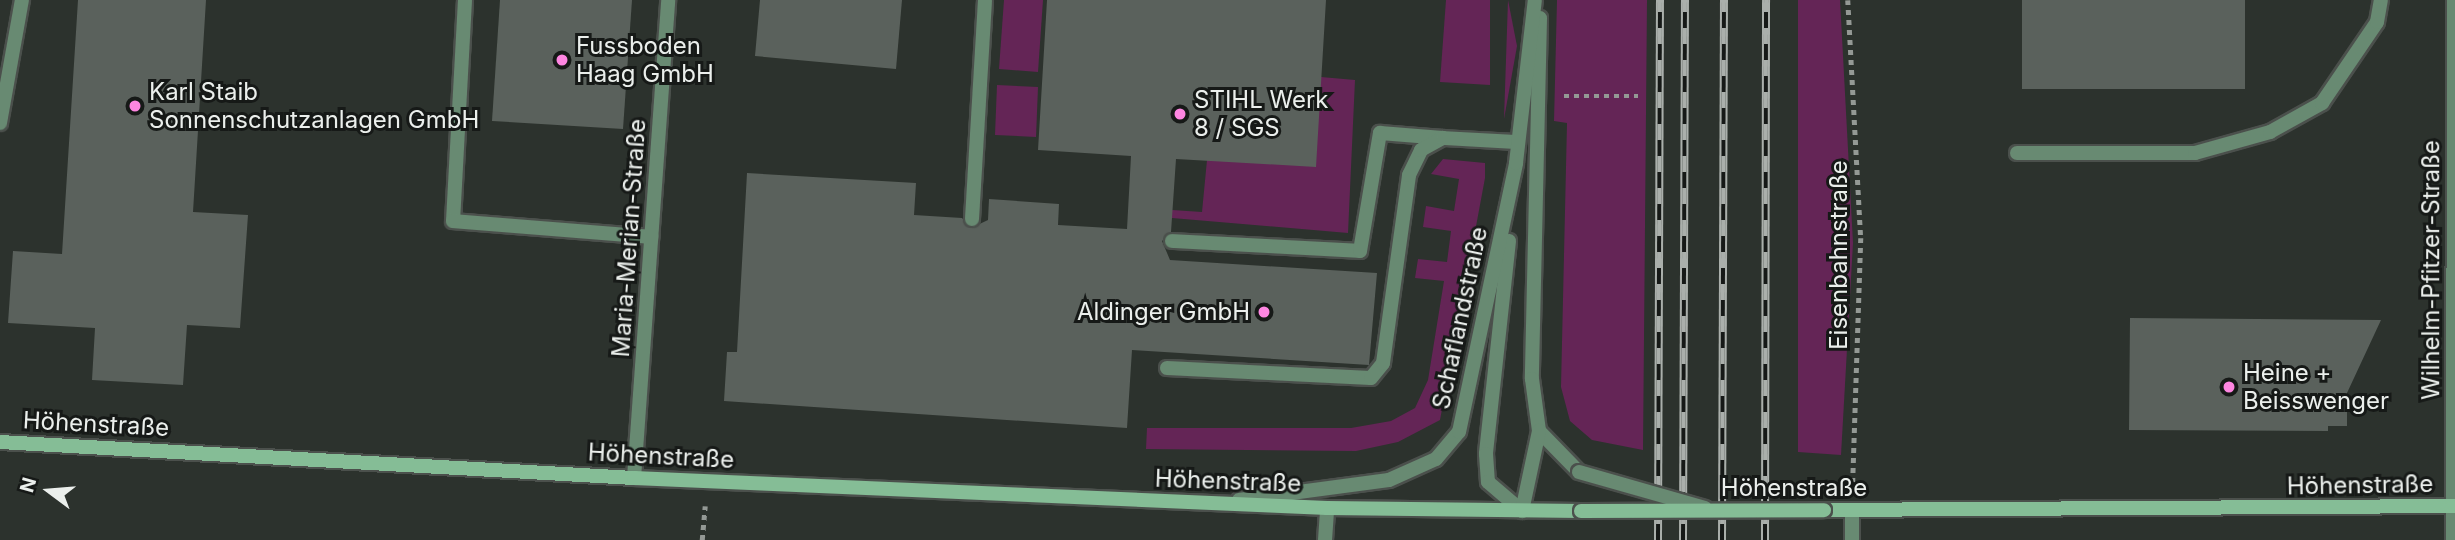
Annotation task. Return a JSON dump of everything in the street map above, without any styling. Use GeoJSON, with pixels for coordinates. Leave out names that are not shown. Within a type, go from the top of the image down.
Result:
{"type":"FeatureCollection","features":[{"type":"Feature","properties":{"kind":"main road","name":"Höhenstraße"},"geometry":{"type":"LineString","coordinates":[[0,442],[634,478],[1326,509],[1852,511],[2454,506]]}},
{"type":"Feature","properties":{"kind":"street"},"geometry":{"type":"LineString","coordinates":[[0,123],[22,0]]}},
{"type":"Feature","properties":{"kind":"street"},"geometry":{"type":"LineString","coordinates":[[465,0],[453,221],[651,237]]}},
{"type":"Feature","properties":{"kind":"street","name":"Maria-Merian-Straße"},"geometry":{"type":"LineString","coordinates":[[634,478],[668,0]]}},
{"type":"Feature","properties":{"kind":"street"},"geometry":{"type":"LineString","coordinates":[[972,219],[985,0]]}},
{"type":"Feature","properties":{"kind":"street","name":"Schaflandstraße"},"geometry":{"type":"LineString","coordinates":[[1537,0],[1542,96],[1532,379],[1539,431],[1522,510],[1488,482],[1486,454],[1518,142],[1537,0]]}},
{"type":"Feature","properties":{"kind":"street"},"geometry":{"type":"LineString","coordinates":[[2017,153],[2195,153],[2270,132],[2322,103],[2377,22],[2381,0]]}},
{"type":"Feature","properties":{"kind":"street","name":"Wilhelm-Pfitzer-Straße"},"geometry":{"type":"LineString","coordinates":[[2453,540],[2454,0]]}},
{"type":"Feature","properties":{"kind":"street"},"geometry":{"type":"LineString","coordinates":[[1172,241],[1360,251],[1380,133],[1518,142]]}},
{"type":"Feature","properties":{"kind":"street"},"geometry":{"type":"LineString","coordinates":[[1167,368],[1371,378],[1383,363],[1409,175],[1421,150],[1443,138]]}},
{"type":"Feature","properties":{"kind":"street","name":"Schaflandstraße"},"geometry":{"type":"LineString","coordinates":[[1215,503],[1390,480],[1436,459],[1459,432],[1479,359],[1516,163]]}},
{"type":"Feature","properties":{"kind":"street"},"geometry":{"type":"LineString","coordinates":[[1539,431],[1579,472],[1713,511]]}},
{"type":"Feature","properties":{"kind":"street"},"geometry":{"type":"LineString","coordinates":[[1325,540],[1326,509]]}},
{"type":"Feature","properties":{"kind":"street"},"geometry":{"type":"LineString","coordinates":[[1852,511],[1852,540]]}},
{"type":"Feature","properties":{"kind":"path","name":"Eisenbahnstraße"},"geometry":{"type":"LineString","coordinates":[[1848,0],[1861,238],[1852,511]]}},
{"type":"Feature","properties":{"kind":"path"},"geometry":{"type":"LineString","coordinates":[[1542,96],[1638,96]]}},
{"type":"Feature","properties":{"kind":"shaded area"},"geometry":{"type":"Polygon","coordinates":[[[1004,0],[1043,0],[1038,72],[999,69],[1004,0]]]}},
{"type":"Feature","properties":{"kind":"shaded area"},"geometry":{"type":"Polygon","coordinates":[[[1446,0],[1490,0],[1490,85],[1440,82],[1446,0]]]}},
{"type":"Feature","properties":{"kind":"shaded area"},"geometry":{"type":"Polygon","coordinates":[[[1508,0],[1517,46],[1504,119],[1508,0]]]}},
{"type":"Feature","properties":{"kind":"shaded area"},"geometry":{"type":"Polygon","coordinates":[[[1557,0],[1647,0],[1643,450],[1592,440],[1570,421],[1561,387],[1567,123],[1554,121],[1557,0]]]}},
{"type":"Feature","properties":{"kind":"shaded area"},"geometry":{"type":"Polygon","coordinates":[[[1798,0],[1840,0],[1853,243],[1841,455],[1798,452],[1798,0]]]}},
{"type":"Feature","properties":{"kind":"shaded area"},"geometry":{"type":"Polygon","coordinates":[[[1321,77],[1355,80],[1348,233],[1172,218],[1172,210],[1202,212],[1207,160],[1321,77]]]}},
{"type":"Feature","properties":{"kind":"shaded area"},"geometry":{"type":"Polygon","coordinates":[[[997,85],[1038,87],[1036,137],[995,135],[997,85]]]}},
{"type":"Feature","properties":{"kind":"shaded area"},"geometry":{"type":"Polygon","coordinates":[[[1443,159],[1485,163],[1485,178],[1440,420],[1398,442],[1356,451],[1146,449],[1147,428],[1351,428],[1391,421],[1415,408],[1428,380],[1444,281],[1415,278],[1418,259],[1447,262],[1451,231],[1423,227],[1426,206],[1454,211],[1459,179],[1431,174],[1443,159]]]}},
{"type":"Feature","properties":{"kind":"building","name":"Karl Staib Sonnenschutzanlagen GmbH"},"geometry":{"type":"Polygon","coordinates":[[[78,0],[206,0],[193,212],[248,215],[240,328],[187,325],[183,385],[92,380],[95,328],[8,323],[13,251],[62,254],[78,0]]]}},
{"type":"Feature","properties":{"kind":"building","name":"Fussboden Haag GmbH"},"geometry":{"type":"Polygon","coordinates":[[[500,0],[632,0],[623,129],[492,121],[500,0]]]}},
{"type":"Feature","properties":{"kind":"building"},"geometry":{"type":"Polygon","coordinates":[[[760,0],[902,0],[896,69],[755,56],[760,0]]]}},
{"type":"Feature","properties":{"kind":"building"},"geometry":{"type":"Polygon","coordinates":[[[1047,0],[1326,0],[1316,167],[1176,159],[1171,232],[1162,241],[1170,260],[1377,273],[1369,365],[1132,350],[1127,428],[724,401],[727,352],[737,352],[747,173],[916,183],[914,215],[962,218],[971,228],[988,220],[989,199],[1059,204],[1058,225],[1127,229],[1131,156],[1038,150],[1047,0]]]}},
{"type":"Feature","properties":{"kind":"building"},"geometry":{"type":"Polygon","coordinates":[[[2022,0],[2245,0],[2245,89],[2022,89],[2022,0]]]}},
{"type":"Feature","properties":{"kind":"building","name":"Heine + Beisswenger"},"geometry":{"type":"Polygon","coordinates":[[[2130,318],[2381,320],[2347,393],[2347,426],[2328,426],[2328,431],[2129,430],[2130,318]]]}},
{"type":"Feature","properties":{"kind":"railway"},"geometry":{"type":"LineString","coordinates":[[1658,540],[1660,0]]}},
{"type":"Feature","properties":{"kind":"railway"},"geometry":{"type":"LineString","coordinates":[[1683,540],[1685,0]]}},
{"type":"Feature","properties":{"kind":"railway"},"geometry":{"type":"LineString","coordinates":[[1722,540],[1724,0]]}},
{"type":"Feature","properties":{"kind":"railway"},"geometry":{"type":"LineString","coordinates":[[1765,540],[1766,0]]}},
{"type":"Feature","properties":{"kind":"place","name":"Fussboden Haag GmbH"},"geometry":{"type":"Point","coordinates":[562,60]}},
{"type":"Feature","properties":{"kind":"place","name":"Karl Staib Sonnenschutzanlagen GmbH"},"geometry":{"type":"Point","coordinates":[135,106]}},
{"type":"Feature","properties":{"kind":"place","name":"STIHL Werk 8 / SGS"},"geometry":{"type":"Point","coordinates":[1180,114]}},
{"type":"Feature","properties":{"kind":"place","name":"Aldinger GmbH"},"geometry":{"type":"Point","coordinates":[1264,312]}},
{"type":"Feature","properties":{"kind":"place","name":"Heine + Beisswenger"},"geometry":{"type":"Point","coordinates":[2229,387]}}]}
